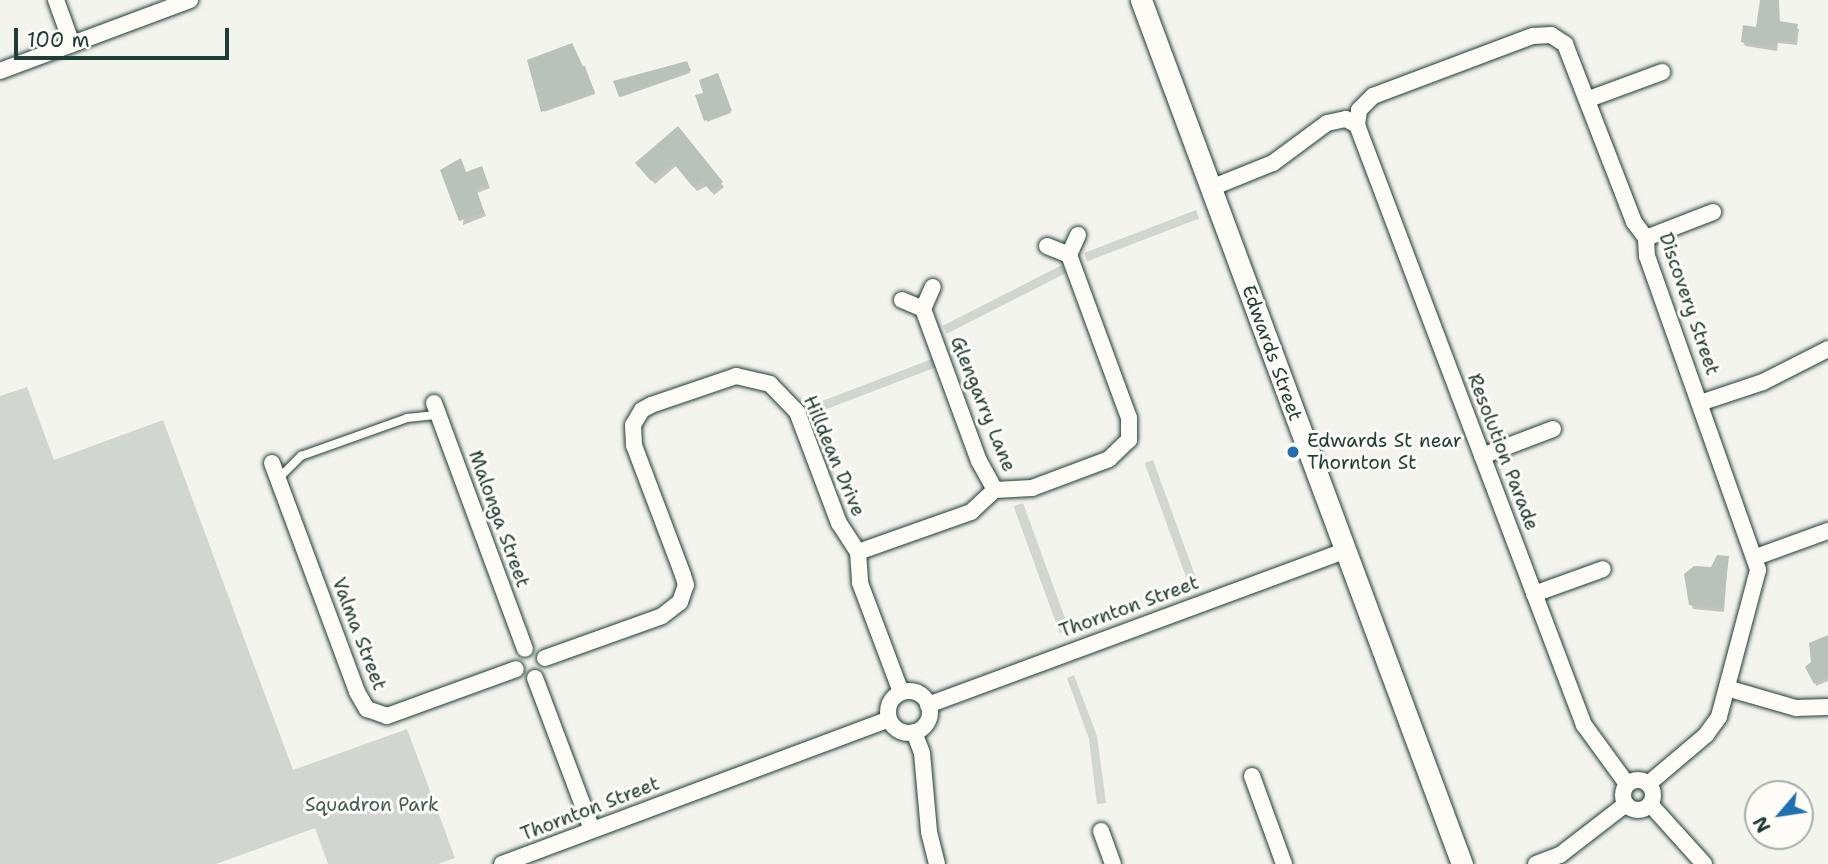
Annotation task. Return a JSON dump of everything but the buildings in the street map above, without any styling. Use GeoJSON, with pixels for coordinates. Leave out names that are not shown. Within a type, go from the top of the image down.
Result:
{"type":"FeatureCollection","features":[{"type":"Feature","properties":{"kind":"main road","name":"Edwards Street"},"geometry":{"type":"LineString","coordinates":[[1141,0],[1462,864]]}},
{"type":"Feature","properties":{"kind":"street"},"geometry":{"type":"LineString","coordinates":[[56,0],[72,44]]}},
{"type":"Feature","properties":{"kind":"street"},"geometry":{"type":"LineString","coordinates":[[0,71],[190,0]]}},
{"type":"Feature","properties":{"kind":"street","name":"Discovery Street"},"geometry":{"type":"LineString","coordinates":[[1357,125],[1359,110],[1373,96],[1542,34],[1565,44],[1589,99],[1634,222],[1646,238],[1647,256],[1756,557],[1758,581],[1730,689],[1706,735],[1648,785]]}},
{"type":"Feature","properties":{"kind":"street"},"geometry":{"type":"LineString","coordinates":[[1589,99],[1662,72]]}},
{"type":"Feature","properties":{"kind":"street"},"geometry":{"type":"LineString","coordinates":[[1211,188],[1273,163],[1327,123],[1346,119],[1357,125]]}},
{"type":"Feature","properties":{"kind":"street","name":"Resolution Parade"},"geometry":{"type":"LineString","coordinates":[[1357,125],[1584,725],[1627,785]]}},
{"type":"Feature","properties":{"kind":"street"},"geometry":{"type":"LineString","coordinates":[[1646,238],[1713,212]]}},
{"type":"Feature","properties":{"kind":"street"},"geometry":{"type":"LineString","coordinates":[[995,490],[1032,488],[1109,459],[1129,440],[1129,418],[1069,255],[1078,234]]}},
{"type":"Feature","properties":{"kind":"street"},"geometry":{"type":"LineString","coordinates":[[1047,246],[1069,255]]}},
{"type":"Feature","properties":{"kind":"street"},"geometry":{"type":"LineString","coordinates":[[902,300],[923,309],[933,288]]}},
{"type":"Feature","properties":{"kind":"street","name":"Glengarry Lane"},"geometry":{"type":"LineString","coordinates":[[858,552],[971,512],[995,490],[979,461],[923,309]]}},
{"type":"Feature","properties":{"kind":"street"},"geometry":{"type":"LineString","coordinates":[[1700,403],[1763,382],[1828,349]]}},
{"type":"Feature","properties":{"kind":"street","name":"Hilldean Drive"},"geometry":{"type":"LineString","coordinates":[[545,658],[662,615],[680,602],[686,585],[634,445],[633,425],[642,410],[708,383],[748,377],[770,384],[787,398],[839,523],[858,552],[860,583],[901,692]]}},
{"type":"Feature","properties":{"kind":"street","name":"Malonga Street"},"geometry":{"type":"LineString","coordinates":[[436,409],[525,649]]}},
{"type":"Feature","properties":{"kind":"street"},"geometry":{"type":"LineString","coordinates":[[1482,456],[1553,429]]}},
{"type":"Feature","properties":{"kind":"street","name":"Valma Street"},"geometry":{"type":"LineString","coordinates":[[275,471],[357,692],[367,709],[387,716],[516,669]]}},
{"type":"Feature","properties":{"kind":"street"},"geometry":{"type":"LineString","coordinates":[[1756,557],[1828,531]]}},
{"type":"Feature","properties":{"kind":"street","name":"Thornton Street"},"geometry":{"type":"LineString","coordinates":[[928,705],[1345,551]]}},
{"type":"Feature","properties":{"kind":"street"},"geometry":{"type":"LineString","coordinates":[[1534,594],[1603,569]]}},
{"type":"Feature","properties":{"kind":"street"},"geometry":{"type":"LineString","coordinates":[[525,649],[537,649],[545,658],[543,673],[535,678],[522,676],[516,669],[517,655],[525,649]]}},
{"type":"Feature","properties":{"kind":"street"},"geometry":{"type":"LineString","coordinates":[[535,678],[592,830]]}},
{"type":"Feature","properties":{"kind":"street"},"geometry":{"type":"LineString","coordinates":[[1730,689],[1796,708],[1828,707]]}},
{"type":"Feature","properties":{"kind":"street"},"geometry":{"type":"LineString","coordinates":[[914,691],[928,705],[927,722],[914,732],[902,732],[889,719],[891,700],[901,692],[914,691]]}},
{"type":"Feature","properties":{"kind":"street","name":"Thornton Street"},"geometry":{"type":"LineString","coordinates":[[502,864],[889,719]]}},
{"type":"Feature","properties":{"kind":"street"},"geometry":{"type":"LineString","coordinates":[[914,732],[922,753],[929,832],[937,864]]}},
{"type":"Feature","properties":{"kind":"street"},"geometry":{"type":"LineString","coordinates":[[1252,776],[1284,864]]}},
{"type":"Feature","properties":{"kind":"street"},"geometry":{"type":"LineString","coordinates":[[1650,804],[1639,810],[1626,804],[1623,793],[1627,785],[1636,780],[1648,785],[1650,804],[1704,864]]}},
{"type":"Feature","properties":{"kind":"street"},"geometry":{"type":"LineString","coordinates":[[1536,864],[1560,855],[1626,804]]}},
{"type":"Feature","properties":{"kind":"street"},"geometry":{"type":"LineString","coordinates":[[1101,831],[1113,864]]}},
{"type":"Feature","properties":{"kind":"lane"},"geometry":{"type":"LineString","coordinates":[[275,471],[301,456],[436,409]]}},
{"type":"Feature","properties":{"kind":"green space"},"geometry":{"type":"Polygon","coordinates":[[[1196,210],[1199,218],[1087,261],[1084,253],[1196,210]]]}},
{"type":"Feature","properties":{"kind":"green space"},"geometry":{"type":"Polygon","coordinates":[[[1062,265],[1066,273],[947,334],[943,326],[1062,265]]]}},
{"type":"Feature","properties":{"kind":"green space"},"geometry":{"type":"Polygon","coordinates":[[[932,359],[935,367],[816,413],[813,405],[932,359]]]}},
{"type":"Feature","properties":{"kind":"green space","name":"Squadron Park"},"geometry":{"type":"Polygon","coordinates":[[[27,387],[54,460],[163,420],[293,770],[407,729],[455,858],[438,864],[328,864],[315,828],[216,864],[0,864],[0,396],[27,387]]]}},
{"type":"Feature","properties":{"kind":"green space"},"geometry":{"type":"Polygon","coordinates":[[[1153,460],[1197,581],[1189,584],[1145,463],[1153,460]]]}},
{"type":"Feature","properties":{"kind":"green space"},"geometry":{"type":"Polygon","coordinates":[[[1023,503],[1069,630],[1060,633],[1014,506],[1023,503]]]}},
{"type":"Feature","properties":{"kind":"green space"},"geometry":{"type":"Polygon","coordinates":[[[1074,675],[1097,736],[1106,803],[1097,804],[1089,739],[1067,678],[1074,675]]]}},
{"type":"Feature","properties":{"kind":"place","name":"Edwards St near Thornton St"},"geometry":{"type":"Point","coordinates":[1293,452]}}]}
